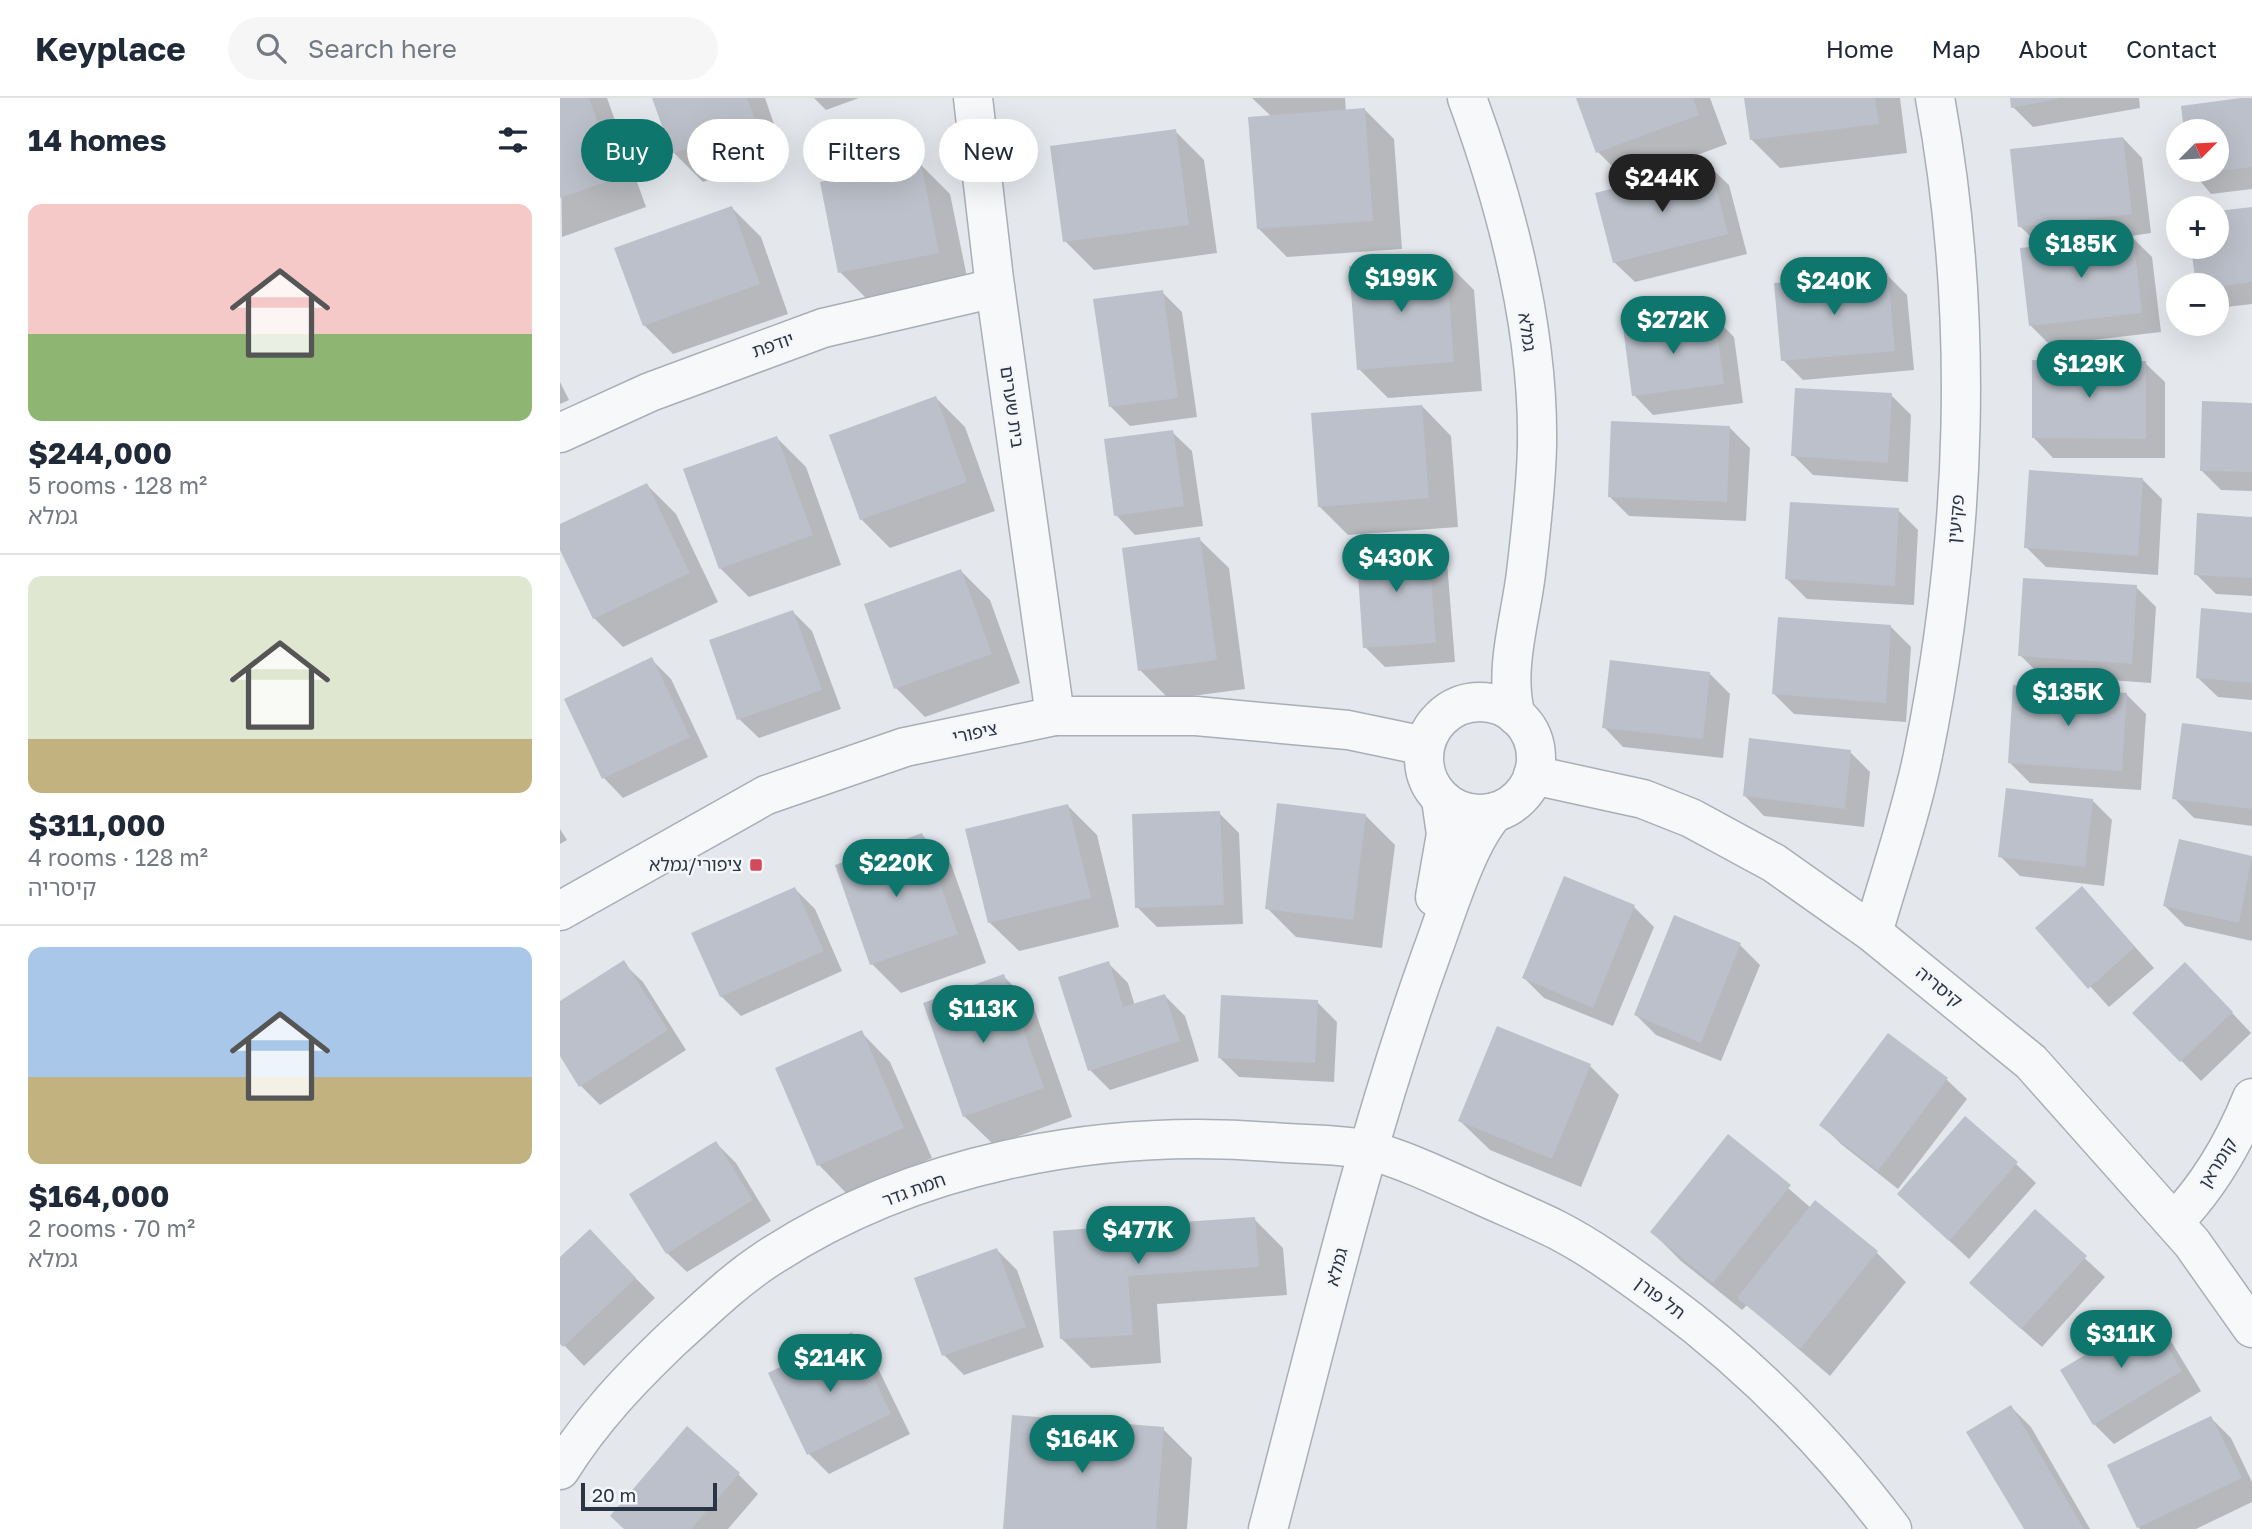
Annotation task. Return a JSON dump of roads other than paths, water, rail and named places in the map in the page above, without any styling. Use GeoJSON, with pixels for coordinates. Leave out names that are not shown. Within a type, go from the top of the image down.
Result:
{"type":"FeatureCollection","features":[{"type":"Feature","properties":{"kind":"street","name":"בית שערים"},"geometry":{"type":"LineString","coordinates":[[973,98],[995,288],[1055,716]]}},
{"type":"Feature","properties":{"kind":"street","name":"גמלא"},"geometry":{"type":"LineString","coordinates":[[1467,98],[1507,225],[1523,302],[1533,371],[1537,445],[1526,573],[1514,657],[1516,716]]}},
{"type":"Feature","properties":{"kind":"street","name":"פקיעין"},"geometry":{"type":"LineString","coordinates":[[1873,933],[1923,757],[1946,624],[1961,471],[1961,344],[1954,235],[1935,98]]}},
{"type":"Feature","properties":{"kind":"street","name":"יודפת"},"geometry":{"type":"LineString","coordinates":[[560,433],[650,391],[811,332],[995,288]]}},
{"type":"Feature","properties":{"kind":"street","name":"גמלא"},"geometry":{"type":"LineString","coordinates":[[1477,702],[1508,641],[1526,573]]}},
{"type":"Feature","properties":{"kind":"street"},"geometry":{"type":"LineString","coordinates":[[1477,702],[1494,704],[1516,716],[1533,739],[1533,775],[1520,797],[1495,812],[1466,812],[1441,799],[1426,775],[1425,746],[1432,728],[1445,714],[1460,705],[1477,702]]}},
{"type":"Feature","properties":{"kind":"street","name":"ציפורי"},"geometry":{"type":"LineString","coordinates":[[560,911],[766,795],[905,747],[1055,716],[1196,716],[1348,730],[1425,746]]}},
{"type":"Feature","properties":{"kind":"street","name":"קיסריה"},"geometry":{"type":"LineString","coordinates":[[1533,775],[1643,799],[1691,818],[1774,863],[1873,933],[2031,1062],[2174,1222],[2252,1328]]}},
{"type":"Feature","properties":{"kind":"street","name":"גמלא"},"geometry":{"type":"LineString","coordinates":[[1412,1007],[1444,852],[1446,826],[1441,799]]}},
{"type":"Feature","properties":{"kind":"street","name":"גמלא"},"geometry":{"type":"LineString","coordinates":[[1268,1529],[1367,1150],[1412,1007],[1455,890],[1478,838],[1495,812]]}},
{"type":"Feature","properties":{"kind":"street","name":"קומראן"},"geometry":{"type":"LineString","coordinates":[[2174,1222],[2192,1203],[2221,1163],[2252,1098]]}},
{"type":"Feature","properties":{"kind":"street","name":"חמת גדר"},"geometry":{"type":"LineString","coordinates":[[560,1470],[580,1438],[621,1387],[709,1306],[763,1262],[830,1224],[899,1194],[1017,1156],[1142,1140],[1208,1137],[1367,1150]]}},
{"type":"Feature","properties":{"kind":"street","name":"תל פורן"},"geometry":{"type":"LineString","coordinates":[[1367,1150],[1463,1188],[1558,1231],[1629,1275],[1751,1370],[1811,1429],[1892,1529]]}},
{"type":"Feature","properties":{"kind":"place","name":"ציפורי/גמלא"},"geometry":{"type":"Point","coordinates":[756,865]}}]}
